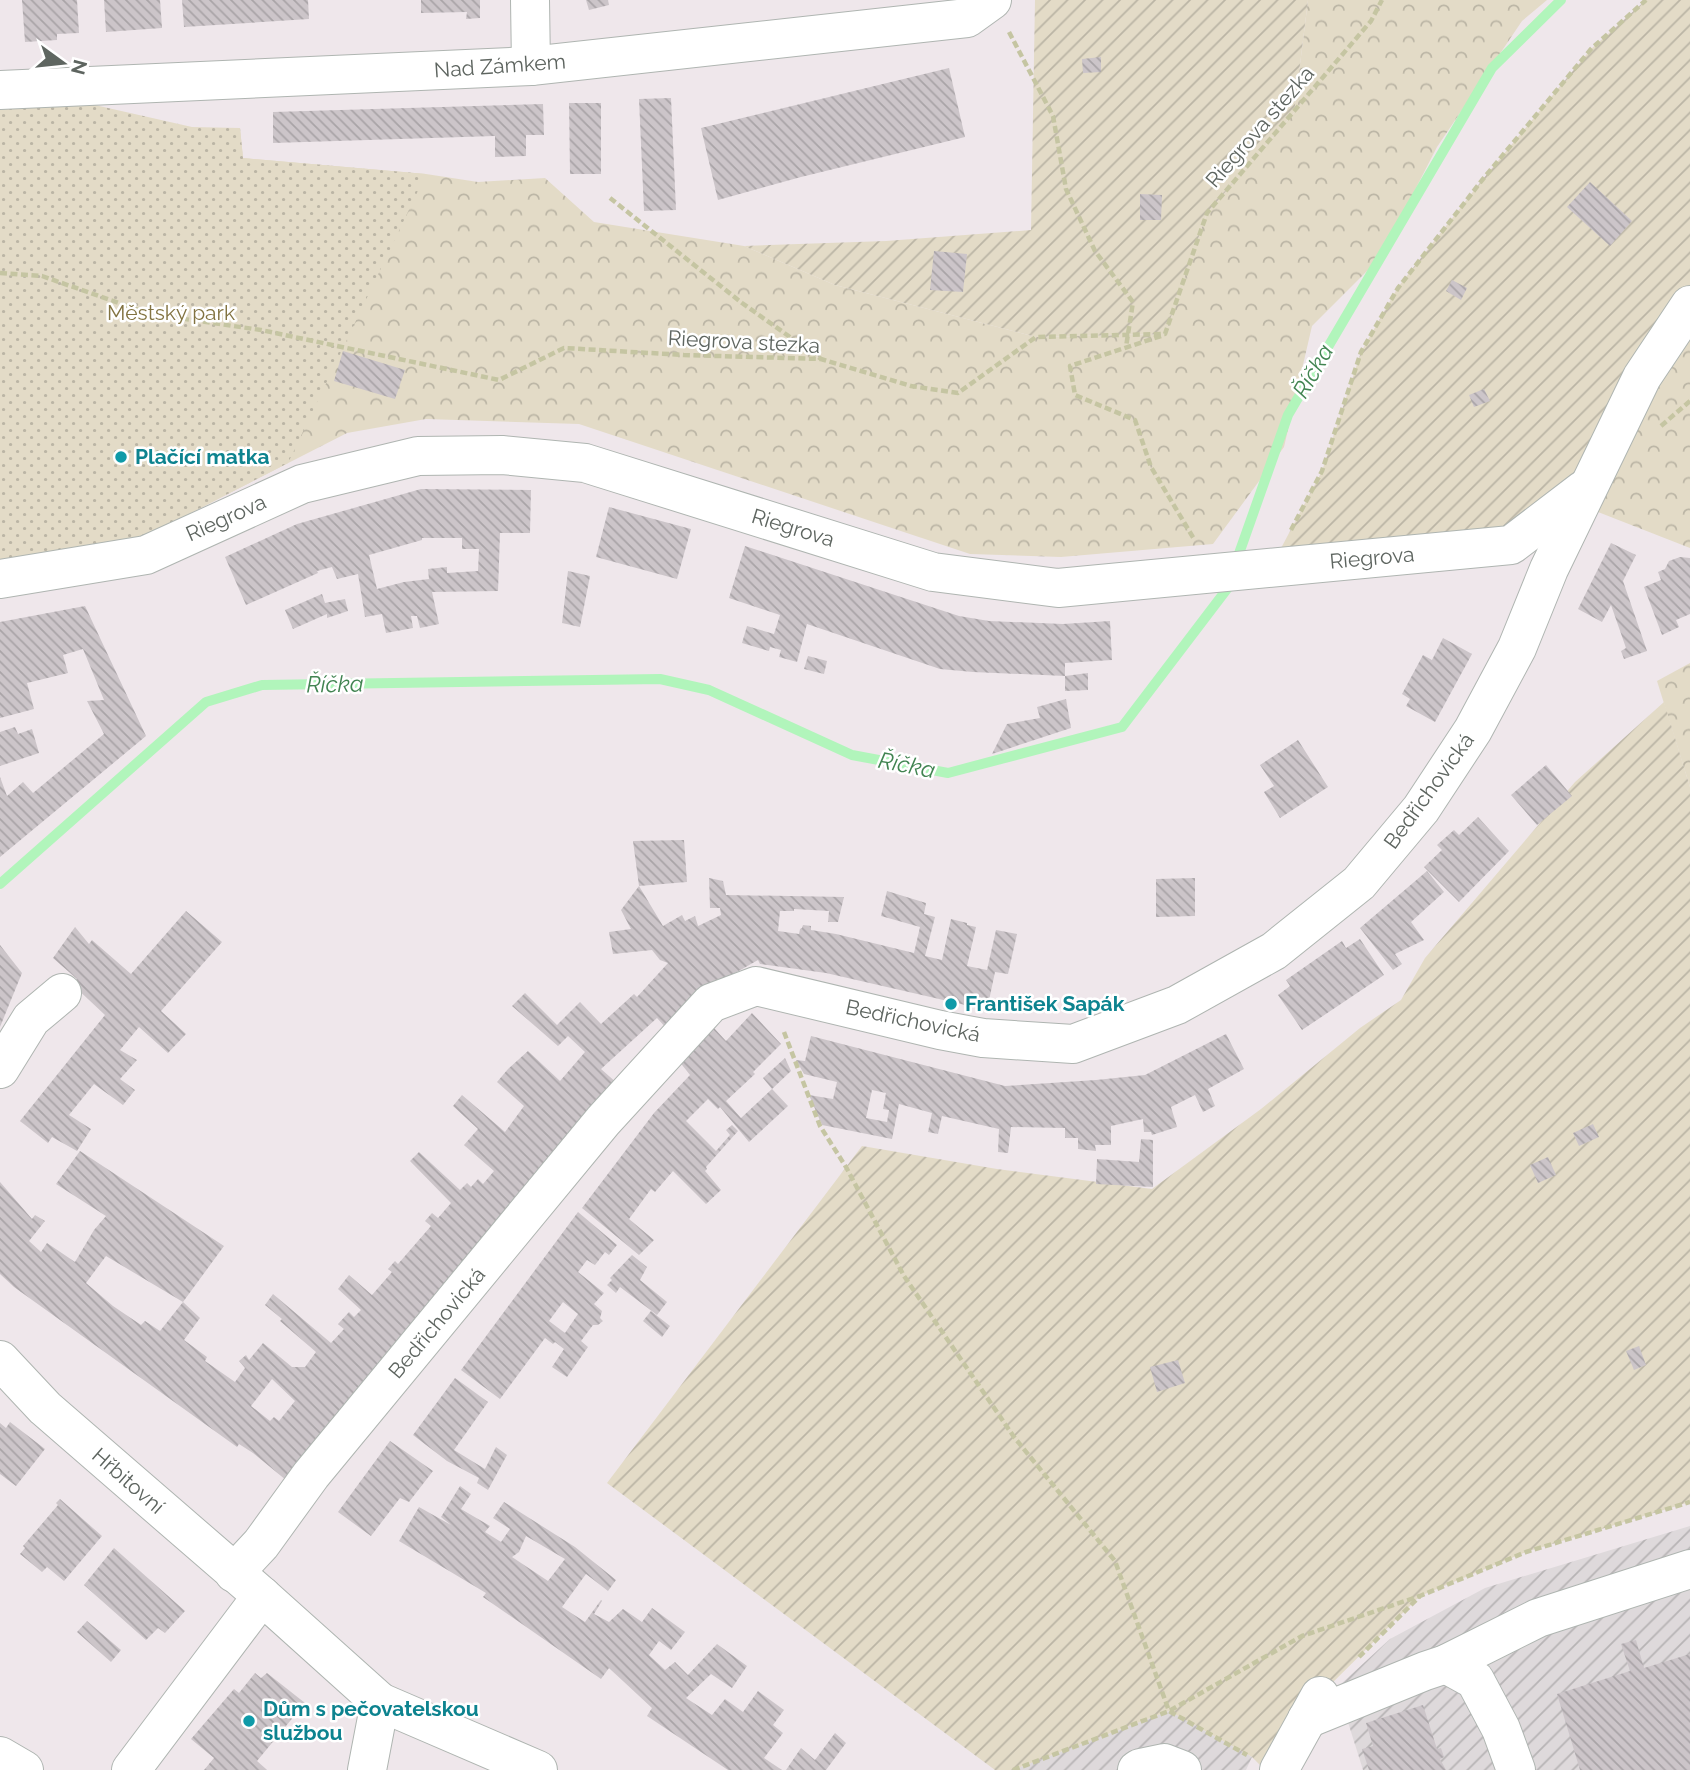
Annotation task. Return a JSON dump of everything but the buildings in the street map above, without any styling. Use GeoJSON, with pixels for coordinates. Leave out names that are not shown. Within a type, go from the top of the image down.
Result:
{"type":"FeatureCollection","features":[{"type":"Feature","properties":{"kind":"street"},"geometry":{"type":"LineString","coordinates":[[530,0],[531,65]]}},
{"type":"Feature","properties":{"kind":"street","name":"Nad Zámkem"},"geometry":{"type":"LineString","coordinates":[[0,90],[531,65],[967,18],[992,0]]}},
{"type":"Feature","properties":{"kind":"street","name":"Bedřichovická"},"geometry":{"type":"LineString","coordinates":[[248,1584],[261,1544],[311,1475],[603,1121],[711,1003],[756,986],[983,1038],[1073,1044],[1177,1005],[1273,951],[1359,883],[1421,810],[1473,730],[1517,648],[1549,569],[1642,377],[1690,305]]}},
{"type":"Feature","properties":{"kind":"street","name":"Riegrova"},"geometry":{"type":"LineString","coordinates":[[0,579],[146,555],[302,484],[418,456],[502,455],[585,463],[933,572],[1058,588],[1511,545],[1588,486]]}},
{"type":"Feature","properties":{"kind":"street"},"geometry":{"type":"LineString","coordinates":[[0,1069],[31,1019],[62,993]]}},
{"type":"Feature","properties":{"kind":"street","name":"Hřbitovní"},"geometry":{"type":"LineString","coordinates":[[0,1360],[45,1408],[380,1702],[538,1770]]}},
{"type":"Feature","properties":{"kind":"street"},"geometry":{"type":"LineString","coordinates":[[1265,1764],[1314,1707],[1446,1664],[1538,1618],[1690,1569]]}},
{"type":"Feature","properties":{"kind":"street"},"geometry":{"type":"LineString","coordinates":[[131,1770],[248,1584]]}},
{"type":"Feature","properties":{"kind":"street"},"geometry":{"type":"LineString","coordinates":[[1446,1664],[1475,1680],[1501,1729],[1516,1770]]}},
{"type":"Feature","properties":{"kind":"street"},"geometry":{"type":"LineString","coordinates":[[367,1770],[380,1702]]}},
{"type":"Feature","properties":{"kind":"street"},"geometry":{"type":"LineString","coordinates":[[0,1756],[24,1770]]}},
{"type":"Feature","properties":{"kind":"street"},"geometry":{"type":"LineString","coordinates":[[1138,1770],[1164,1763],[1182,1770]]}},
{"type":"Feature","properties":{"kind":"path"},"geometry":{"type":"LineString","coordinates":[[992,0],[1054,116],[1066,189],[1095,251],[1133,302],[1126,347]]}},
{"type":"Feature","properties":{"kind":"path","name":"Riegrova stezka"},"geometry":{"type":"LineString","coordinates":[[0,272],[43,276],[150,314],[261,330],[499,380],[564,348],[821,359],[911,386],[958,394],[1036,337],[1165,334],[1208,213],[1371,20],[1382,0]]}},
{"type":"Feature","properties":{"kind":"path"},"geometry":{"type":"LineString","coordinates":[[1271,567],[1322,471],[1361,352],[1398,288],[1483,179],[1591,49],[1646,0]]}},
{"type":"Feature","properties":{"kind":"path"},"geometry":{"type":"LineString","coordinates":[[610,198],[742,303],[821,359]]}},
{"type":"Feature","properties":{"kind":"path"},"geometry":{"type":"LineString","coordinates":[[1165,334],[1070,366],[1075,395],[1135,420],[1151,467],[1215,573]]}},
{"type":"Feature","properties":{"kind":"path"},"geometry":{"type":"LineString","coordinates":[[756,986],[780,1021],[820,1126],[846,1167],[904,1276],[1014,1437],[1115,1562],[1169,1711],[1265,1764]]}},
{"type":"Feature","properties":{"kind":"path"},"geometry":{"type":"LineString","coordinates":[[1013,1770],[1169,1711],[1302,1636],[1420,1596],[1526,1552],[1690,1502]]}},
{"type":"Feature","properties":{"kind":"path"},"geometry":{"type":"LineString","coordinates":[[1314,1707],[1420,1596]]}},
{"type":"Feature","properties":{"kind":"shaded area"},"geometry":{"type":"Polygon","coordinates":[[[1690,1526],[1690,1770],[1363,1770],[1347,1719],[1341,1684],[1390,1639],[1485,1588],[1690,1526]]]}},
{"type":"Feature","properties":{"kind":"shaded area"},"geometry":{"type":"Polygon","coordinates":[[[1169,1711],[1252,1757],[1246,1770],[1013,1770],[1169,1711]]]}},
{"type":"Feature","properties":{"kind":"green space"},"geometry":{"type":"Polygon","coordinates":[[[1035,0],[1308,0],[1294,113],[1207,213],[1165,334],[1036,337],[835,285],[744,246],[886,241],[1031,230],[1035,0]]]}},
{"type":"Feature","properties":{"kind":"green space"},"geometry":{"type":"Polygon","coordinates":[[[1308,0],[1547,0],[1522,21],[1437,147],[1380,258],[1312,326],[1284,447],[1213,544],[1061,557],[970,554],[579,424],[426,419],[347,433],[140,539],[190,130],[240,128],[243,158],[426,174],[478,182],[545,178],[594,222],[744,246],[835,285],[1036,337],[1164,334],[1207,213],[1294,113],[1308,0]]]}},
{"type":"Feature","properties":{"kind":"green space"},"geometry":{"type":"Polygon","coordinates":[[[1646,0],[1690,0],[1690,305],[1588,487],[1511,545],[1271,567],[1322,471],[1361,352],[1398,287],[1591,49],[1646,0]]]}},
{"type":"Feature","properties":{"kind":"green space","name":"Městský park"},"geometry":{"type":"Polygon","coordinates":[[[86,103],[192,127],[240,128],[243,158],[426,174],[288,463],[140,539],[0,561],[0,108],[86,103]]]}},
{"type":"Feature","properties":{"kind":"green space"},"geometry":{"type":"Polygon","coordinates":[[[1690,305],[1690,548],[1598,512],[1690,305]]]}},
{"type":"Feature","properties":{"kind":"green space"},"geometry":{"type":"Polygon","coordinates":[[[1690,663],[1690,787],[1657,681],[1690,663]]]}},
{"type":"Feature","properties":{"kind":"green space"},"geometry":{"type":"Polygon","coordinates":[[[1664,702],[1690,787],[1690,1502],[1526,1552],[1420,1596],[1321,1694],[1265,1770],[1252,1757],[1169,1711],[1013,1770],[995,1770],[607,1483],[862,1146],[997,1169],[1152,1189],[1261,1109],[1360,1028],[1401,1000],[1425,958],[1575,782],[1664,702]]]}},
{"type":"Feature","properties":{"kind":"waterway","name":"Říčka"},"geometry":{"type":"LineString","coordinates":[[1236,562],[1288,415],[1492,68],[1561,0]]}},
{"type":"Feature","properties":{"kind":"waterway","name":"Říčka"},"geometry":{"type":"LineString","coordinates":[[0,884],[206,702],[262,685],[660,679],[709,690],[852,755],[948,773],[1122,727],[1227,589],[1230,581]]}},
{"type":"Feature","properties":{"kind":"place","name":"Plačící matka"},"geometry":{"type":"Point","coordinates":[121,457]}},
{"type":"Feature","properties":{"kind":"place","name":"František Sapák"},"geometry":{"type":"Point","coordinates":[951,1004]}},
{"type":"Feature","properties":{"kind":"place","name":"Dům s pečovatelskou službou"},"geometry":{"type":"Point","coordinates":[249,1721]}}]}
